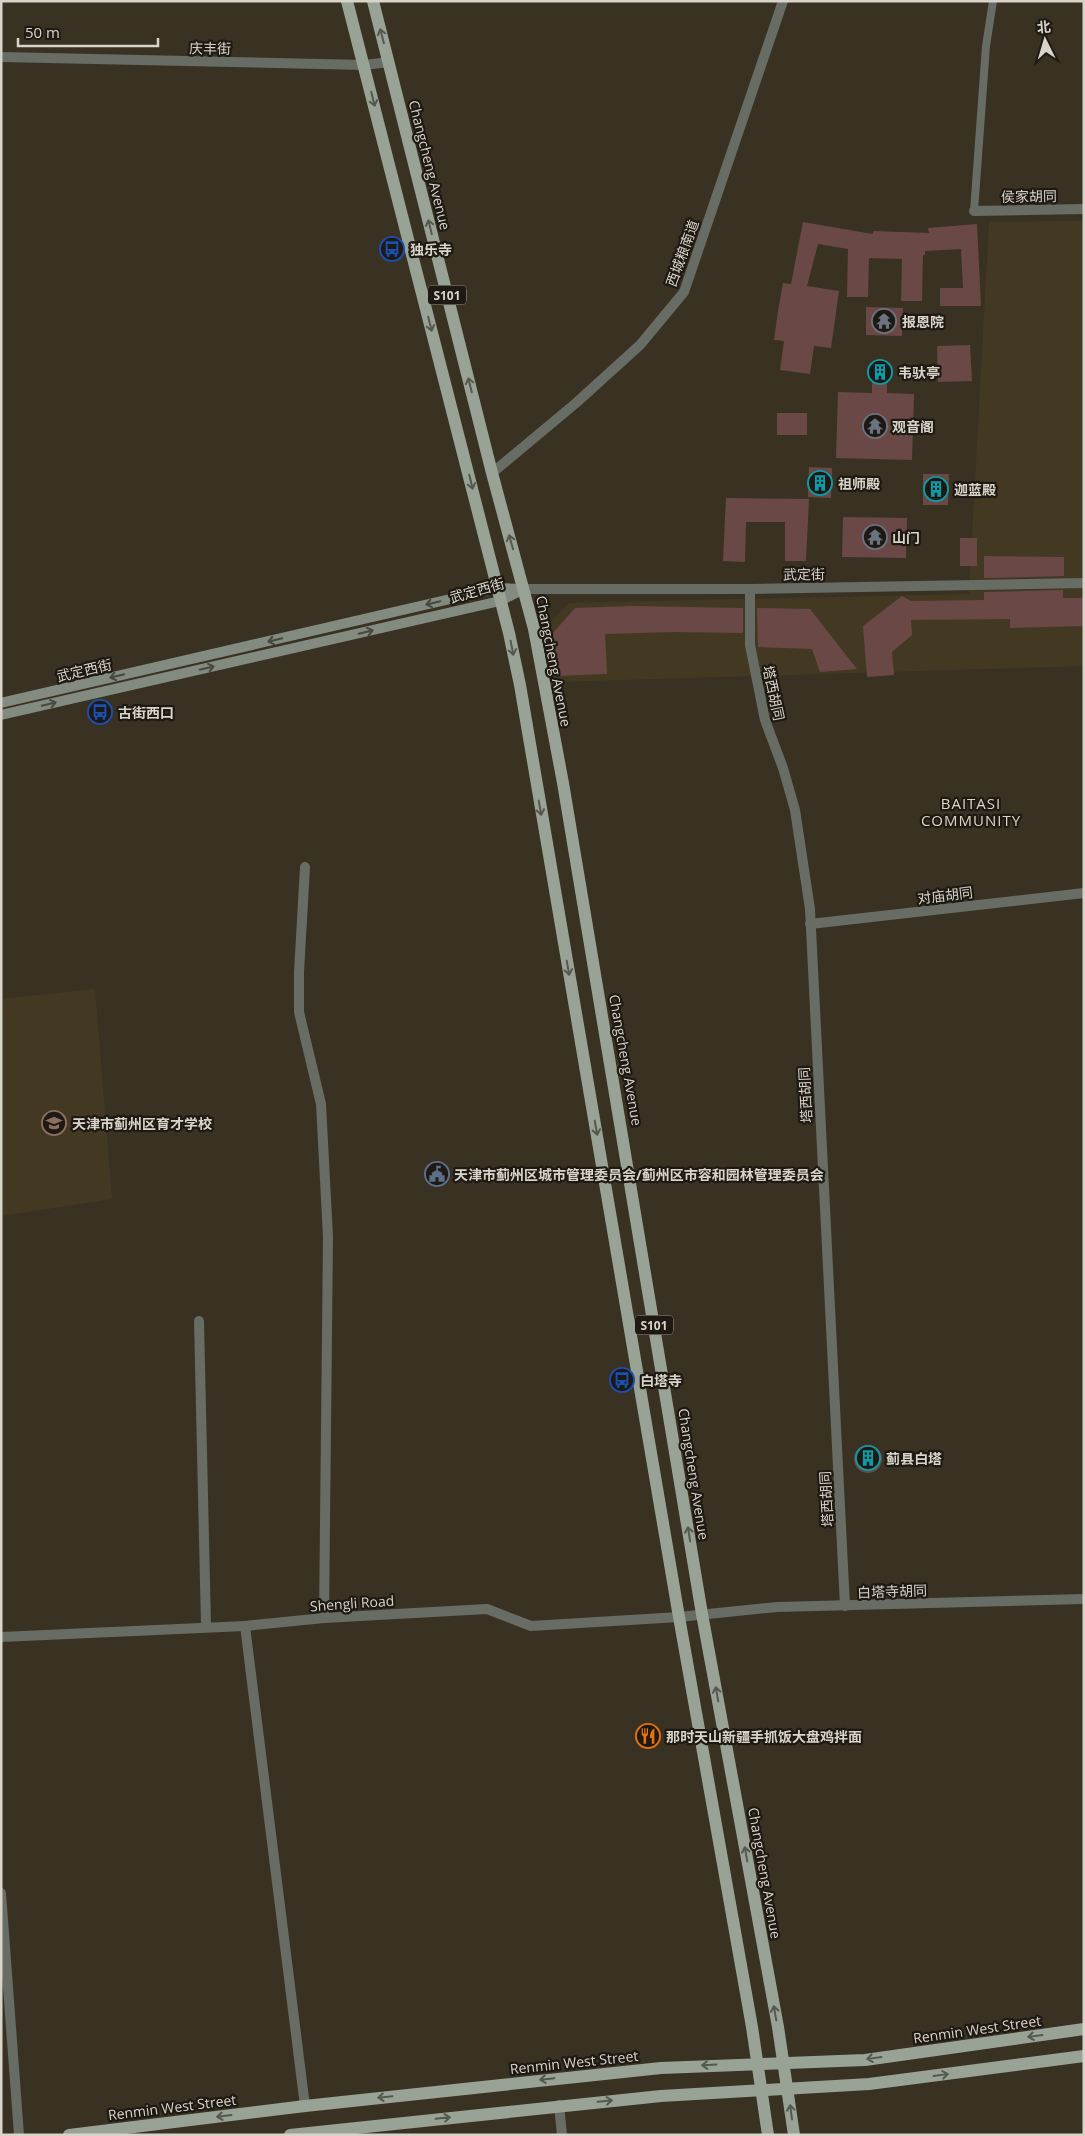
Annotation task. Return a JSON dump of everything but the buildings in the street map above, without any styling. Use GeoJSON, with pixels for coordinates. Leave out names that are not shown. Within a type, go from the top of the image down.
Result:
{"type":"FeatureCollection","features":[{"type":"Feature","properties":{"kind":"main road","name":"S101"},"geometry":{"type":"LineString","coordinates":[[347,1],[499,594],[520,685],[679,1617],[758,2062],[768,2135]]}},
{"type":"Feature","properties":{"kind":"main road","name":"Changcheng Avenue"},"geometry":{"type":"LineString","coordinates":[[372,1],[492,473],[534,629],[564,783],[702,1614],[788,2090],[794,2135]]}},
{"type":"Feature","properties":{"kind":"main road","name":"Renmin West Street"},"geometry":{"type":"LineString","coordinates":[[69,2135],[305,2106],[660,2068],[758,2062],[866,2060],[1084,2030]]}},
{"type":"Feature","properties":{"kind":"main road"},"geometry":{"type":"LineString","coordinates":[[290,2135],[559,2105],[661,2096],[869,2084],[1084,2056]]}},
{"type":"Feature","properties":{"kind":"street","name":"西城粮南道"},"geometry":{"type":"LineString","coordinates":[[492,473],[576,403],[640,345],[684,292],[783,1]]}},
{"type":"Feature","properties":{"kind":"street","name":"庆丰街"},"geometry":{"type":"LineString","coordinates":[[1,57],[364,65],[389,62]]}},
{"type":"Feature","properties":{"kind":"street","name":"侯家胡同"},"geometry":{"type":"LineString","coordinates":[[974,211],[1084,209]]}},
{"type":"Feature","properties":{"kind":"street","name":"武定街"},"geometry":{"type":"LineString","coordinates":[[524,589],[750,589],[1084,583]]}},
{"type":"Feature","properties":{"kind":"street","name":"武定西街"},"geometry":{"type":"LineString","coordinates":[[1,703],[524,589]]}},
{"type":"Feature","properties":{"kind":"street","name":"塔西胡同"},"geometry":{"type":"LineString","coordinates":[[750,589],[750,645],[765,720],[783,768],[795,810],[810,909],[845,1606]]}},
{"type":"Feature","properties":{"kind":"street","name":"武定西街"},"geometry":{"type":"LineString","coordinates":[[1,715],[499,594]]}},
{"type":"Feature","properties":{"kind":"street"},"geometry":{"type":"LineString","coordinates":[[305,867],[299,972],[299,1012],[321,1104],[328,1237],[324,1618]]}},
{"type":"Feature","properties":{"kind":"street","name":"对庙胡同"},"geometry":{"type":"LineString","coordinates":[[810,924],[1084,893]]}},
{"type":"Feature","properties":{"kind":"street"},"geometry":{"type":"LineString","coordinates":[[198,1321],[206,1626]]}},
{"type":"Feature","properties":{"kind":"street","name":"白塔寺胡同"},"geometry":{"type":"LineString","coordinates":[[702,1614],[777,1608],[1084,1599]]}},
{"type":"Feature","properties":{"kind":"street","name":"Shengli Road"},"geometry":{"type":"LineString","coordinates":[[1,1637],[206,1626],[244,1626],[324,1618],[487,1609],[531,1626],[702,1614]]}},
{"type":"Feature","properties":{"kind":"street"},"geometry":{"type":"LineString","coordinates":[[244,1626],[305,2106]]}},
{"type":"Feature","properties":{"kind":"street"},"geometry":{"type":"LineString","coordinates":[[1,1893],[19,2135]]}},
{"type":"Feature","properties":{"kind":"street"},"geometry":{"type":"LineString","coordinates":[[559,2105],[562,2135]]}},
{"type":"Feature","properties":{"kind":"lane"},"geometry":{"type":"LineString","coordinates":[[974,211],[986,46],[993,1]]}},
{"type":"Feature","properties":{"kind":"shaded area"},"geometry":{"type":"Polygon","coordinates":[[[1084,221],[1084,666],[554,682],[548,625],[569,603],[969,594],[989,222],[1084,221]]]}},
{"type":"Feature","properties":{"kind":"shaded area","name":"天津市蓟州区育才学校"},"geometry":{"type":"Polygon","coordinates":[[[95,989],[112,1199],[1,1216],[1,999],[95,989]]]}},
{"type":"Feature","properties":{"kind":"place","name":"独乐寺"},"geometry":{"type":"Point","coordinates":[392,249]}},
{"type":"Feature","properties":{"kind":"place","name":"报恩院"},"geometry":{"type":"Point","coordinates":[884,321]}},
{"type":"Feature","properties":{"kind":"place","name":"韦驮亭"},"geometry":{"type":"Point","coordinates":[880,372]}},
{"type":"Feature","properties":{"kind":"place","name":"观音阁"},"geometry":{"type":"Point","coordinates":[875,426]}},
{"type":"Feature","properties":{"kind":"place","name":"祖师殿"},"geometry":{"type":"Point","coordinates":[820,483]}},
{"type":"Feature","properties":{"kind":"place","name":"迦蓝殿"},"geometry":{"type":"Point","coordinates":[936,489]}},
{"type":"Feature","properties":{"kind":"place","name":"山门"},"geometry":{"type":"Point","coordinates":[875,537]}},
{"type":"Feature","properties":{"kind":"place","name":"古街西口"},"geometry":{"type":"Point","coordinates":[100,712]}},
{"type":"Feature","properties":{"kind":"place","name":"天津市蓟州区育才学校"},"geometry":{"type":"Point","coordinates":[54,1123]}},
{"type":"Feature","properties":{"kind":"place","name":"天津市蓟州区城市管理委员会/蓟州区市容和园林管理委员会"},"geometry":{"type":"Point","coordinates":[437,1174]}},
{"type":"Feature","properties":{"kind":"place","name":"白塔寺"},"geometry":{"type":"Point","coordinates":[622,1380]}},
{"type":"Feature","properties":{"kind":"place","name":"蓟县白塔"},"geometry":{"type":"Point","coordinates":[868,1458]}},
{"type":"Feature","properties":{"kind":"place","name":"那时天山新疆手抓饭大盘鸡拌面"},"geometry":{"type":"Point","coordinates":[648,1736]}},
{"type":"Feature","properties":{"kind":"district","name":"BAITASI COMMUNITY"},"geometry":{"type":"Point","coordinates":[971,812]}}]}
